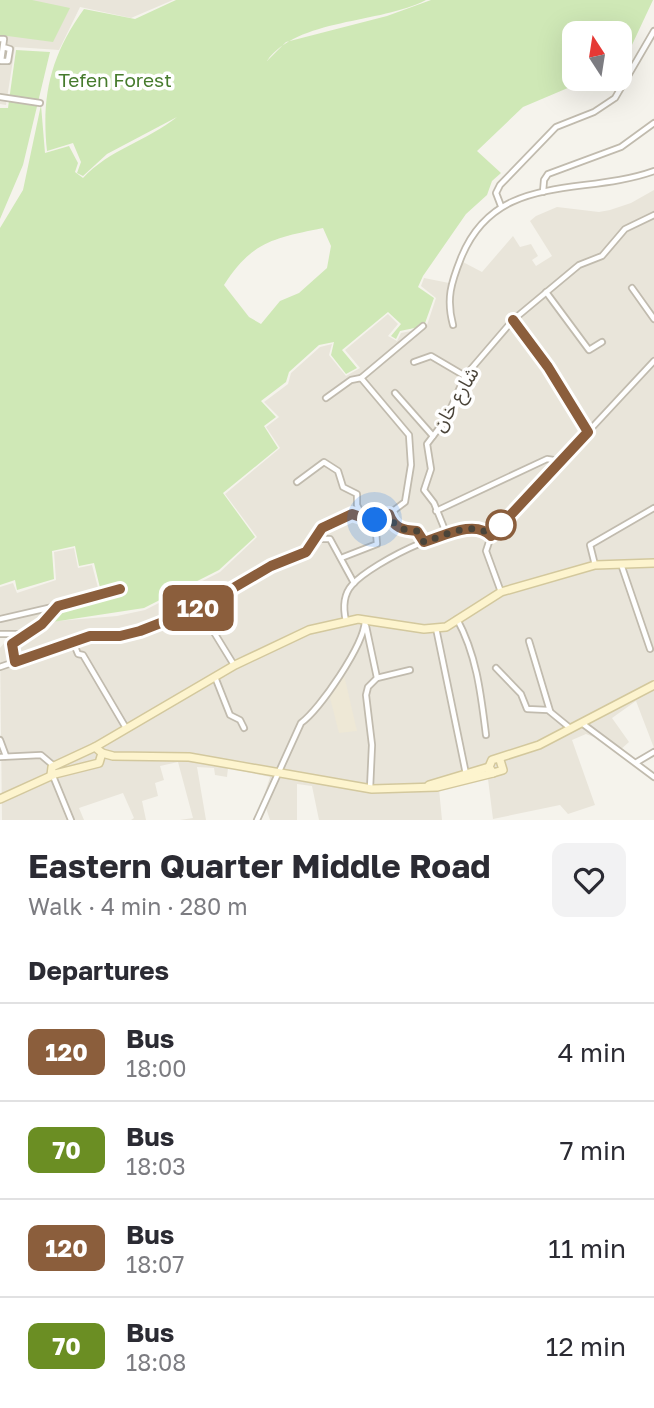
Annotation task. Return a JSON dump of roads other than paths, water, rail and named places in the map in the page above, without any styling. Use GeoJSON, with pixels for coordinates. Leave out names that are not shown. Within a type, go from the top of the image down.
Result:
{"type":"FeatureCollection","features":[{"type":"Feature","properties":{"kind":"street"},"geometry":{"type":"LineString","coordinates":[[501,206],[496,193],[500,185],[556,127],[594,113],[615,98],[654,31]]}},
{"type":"Feature","properties":{"kind":"street"},"geometry":{"type":"LineString","coordinates":[[0,39],[4,40],[3,47]]}},
{"type":"Feature","properties":{"kind":"street"},"geometry":{"type":"LineString","coordinates":[[0,97],[40,103]]}},
{"type":"Feature","properties":{"kind":"street"},"geometry":{"type":"LineString","coordinates":[[543,192],[544,180],[548,174],[621,147],[654,123]]}},
{"type":"Feature","properties":{"kind":"street"},"geometry":{"type":"LineString","coordinates":[[453,325],[447,305],[449,290],[462,256],[475,229],[501,206],[519,196],[654,171]]}},
{"type":"Feature","properties":{"kind":"street","name":"شارع خان"},"geometry":{"type":"LineString","coordinates":[[447,535],[424,490],[432,469],[427,444],[446,419],[465,376],[513,320],[579,265],[602,256],[625,229],[654,215]]}},
{"type":"Feature","properties":{"kind":"street"},"geometry":{"type":"LineString","coordinates":[[632,288],[654,319]]}},
{"type":"Feature","properties":{"kind":"street"},"geometry":{"type":"LineString","coordinates":[[546,292],[589,350],[602,342]]}},
{"type":"Feature","properties":{"kind":"street"},"geometry":{"type":"LineString","coordinates":[[513,320],[548,367],[588,432]]}},
{"type":"Feature","properties":{"kind":"street"},"geometry":{"type":"LineString","coordinates":[[326,398],[351,380],[361,379],[423,326]]}},
{"type":"Feature","properties":{"kind":"street"},"geometry":{"type":"LineString","coordinates":[[414,362],[431,356],[465,376]]}},
{"type":"Feature","properties":{"kind":"street"},"geometry":{"type":"LineString","coordinates":[[500,592],[486,551],[491,536],[653,364]]}},
{"type":"Feature","properties":{"kind":"street"},"geometry":{"type":"LineString","coordinates":[[0,667],[90,636],[120,636],[140,631],[199,608],[271,566],[306,552],[322,528],[352,514],[375,520],[405,502],[411,465],[409,435],[361,379]]}},
{"type":"Feature","properties":{"kind":"street"},"geometry":{"type":"LineString","coordinates":[[395,393],[433,436]]}},
{"type":"Feature","properties":{"kind":"street"},"geometry":{"type":"LineString","coordinates":[[436,511],[547,459],[561,461]]}},
{"type":"Feature","properties":{"kind":"street"},"geometry":{"type":"LineString","coordinates":[[297,482],[324,462],[338,471],[343,487],[357,494],[357,505],[364,518]]}},
{"type":"Feature","properties":{"kind":"street"},"geometry":{"type":"LineString","coordinates":[[595,565],[590,545],[654,509]]}},
{"type":"Feature","properties":{"kind":"street"},"geometry":{"type":"LineString","coordinates":[[389,514],[392,523],[399,529],[417,531],[424,542]]}},
{"type":"Feature","properties":{"kind":"street"},"geometry":{"type":"LineString","coordinates":[[341,558],[376,544],[375,520]]}},
{"type":"Feature","properties":{"kind":"street"},"geometry":{"type":"LineString","coordinates":[[346,621],[344,604],[354,583],[411,546],[473,527],[485,530],[491,536]]}},
{"type":"Feature","properties":{"kind":"street"},"geometry":{"type":"LineString","coordinates":[[316,539],[330,539],[354,583]]}},
{"type":"Feature","properties":{"kind":"street"},"geometry":{"type":"LineString","coordinates":[[0,799],[234,665],[290,637],[346,621],[402,627],[446,627],[500,592],[595,565],[654,563]]}},
{"type":"Feature","properties":{"kind":"street"},"geometry":{"type":"LineString","coordinates":[[621,564],[650,649]]}},
{"type":"Feature","properties":{"kind":"street"},"geometry":{"type":"LineString","coordinates":[[0,619],[120,589]]}},
{"type":"Feature","properties":{"kind":"street"},"geometry":{"type":"LineString","coordinates":[[15,662],[12,644],[42,624],[58,606]]}},
{"type":"Feature","properties":{"kind":"street"},"geometry":{"type":"LineString","coordinates":[[199,608],[234,665]]}},
{"type":"Feature","properties":{"kind":"street"},"geometry":{"type":"LineString","coordinates":[[457,619],[469,641],[480,681],[486,735]]}},
{"type":"Feature","properties":{"kind":"street"},"geometry":{"type":"LineString","coordinates":[[365,622],[377,678]]}},
{"type":"Feature","properties":{"kind":"street"},"geometry":{"type":"LineString","coordinates":[[257,820],[301,723],[312,715],[350,661],[365,633],[365,622]]}},
{"type":"Feature","properties":{"kind":"street"},"geometry":{"type":"LineString","coordinates":[[436,628],[467,775]]}},
{"type":"Feature","properties":{"kind":"street"},"geometry":{"type":"LineString","coordinates":[[0,634],[24,634]]}},
{"type":"Feature","properties":{"kind":"street"},"geometry":{"type":"LineString","coordinates":[[529,641],[550,712]]}},
{"type":"Feature","properties":{"kind":"street"},"geometry":{"type":"LineString","coordinates":[[73,642],[126,728]]}},
{"type":"Feature","properties":{"kind":"street"},"geometry":{"type":"LineString","coordinates":[[496,668],[521,694],[527,709],[550,712],[570,728]]}},
{"type":"Feature","properties":{"kind":"street"},"geometry":{"type":"LineString","coordinates":[[370,789],[372,745],[366,695],[368,687],[377,678],[410,670]]}},
{"type":"Feature","properties":{"kind":"street"},"geometry":{"type":"LineString","coordinates":[[215,677],[230,715],[240,720],[244,728]]}},
{"type":"Feature","properties":{"kind":"street"},"geometry":{"type":"LineString","coordinates":[[491,770],[492,761],[526,751],[654,687]]}},
{"type":"Feature","properties":{"kind":"street"},"geometry":{"type":"LineString","coordinates":[[425,787],[491,770],[500,774],[504,768],[654,687]]}},
{"type":"Feature","properties":{"kind":"street"},"geometry":{"type":"LineString","coordinates":[[583,724],[637,762],[654,778]]}},
{"type":"Feature","properties":{"kind":"street"},"geometry":{"type":"LineString","coordinates":[[0,740],[3,756],[37,755],[51,770],[71,820]]}},
{"type":"Feature","properties":{"kind":"street"},"geometry":{"type":"LineString","coordinates":[[95,747],[102,753],[113,756],[168,755],[370,789],[437,787],[491,770]]}},
{"type":"Feature","properties":{"kind":"street"},"geometry":{"type":"LineString","coordinates":[[637,762],[654,752]]}},
{"type":"Feature","properties":{"kind":"street"},"geometry":{"type":"LineString","coordinates":[[99,763],[102,753]]}},
{"type":"Feature","properties":{"kind":"street"},"geometry":{"type":"LineString","coordinates":[[0,794],[51,770],[110,760],[197,759]]}},
{"type":"Feature","properties":{"kind":"street"},"geometry":{"type":"LineString","coordinates":[[500,760],[504,768]]}},
{"type":"Feature","properties":{"kind":"park label","name":"Tefen Forest"},"geometry":{"type":"Point","coordinates":[115,80]}}]}
